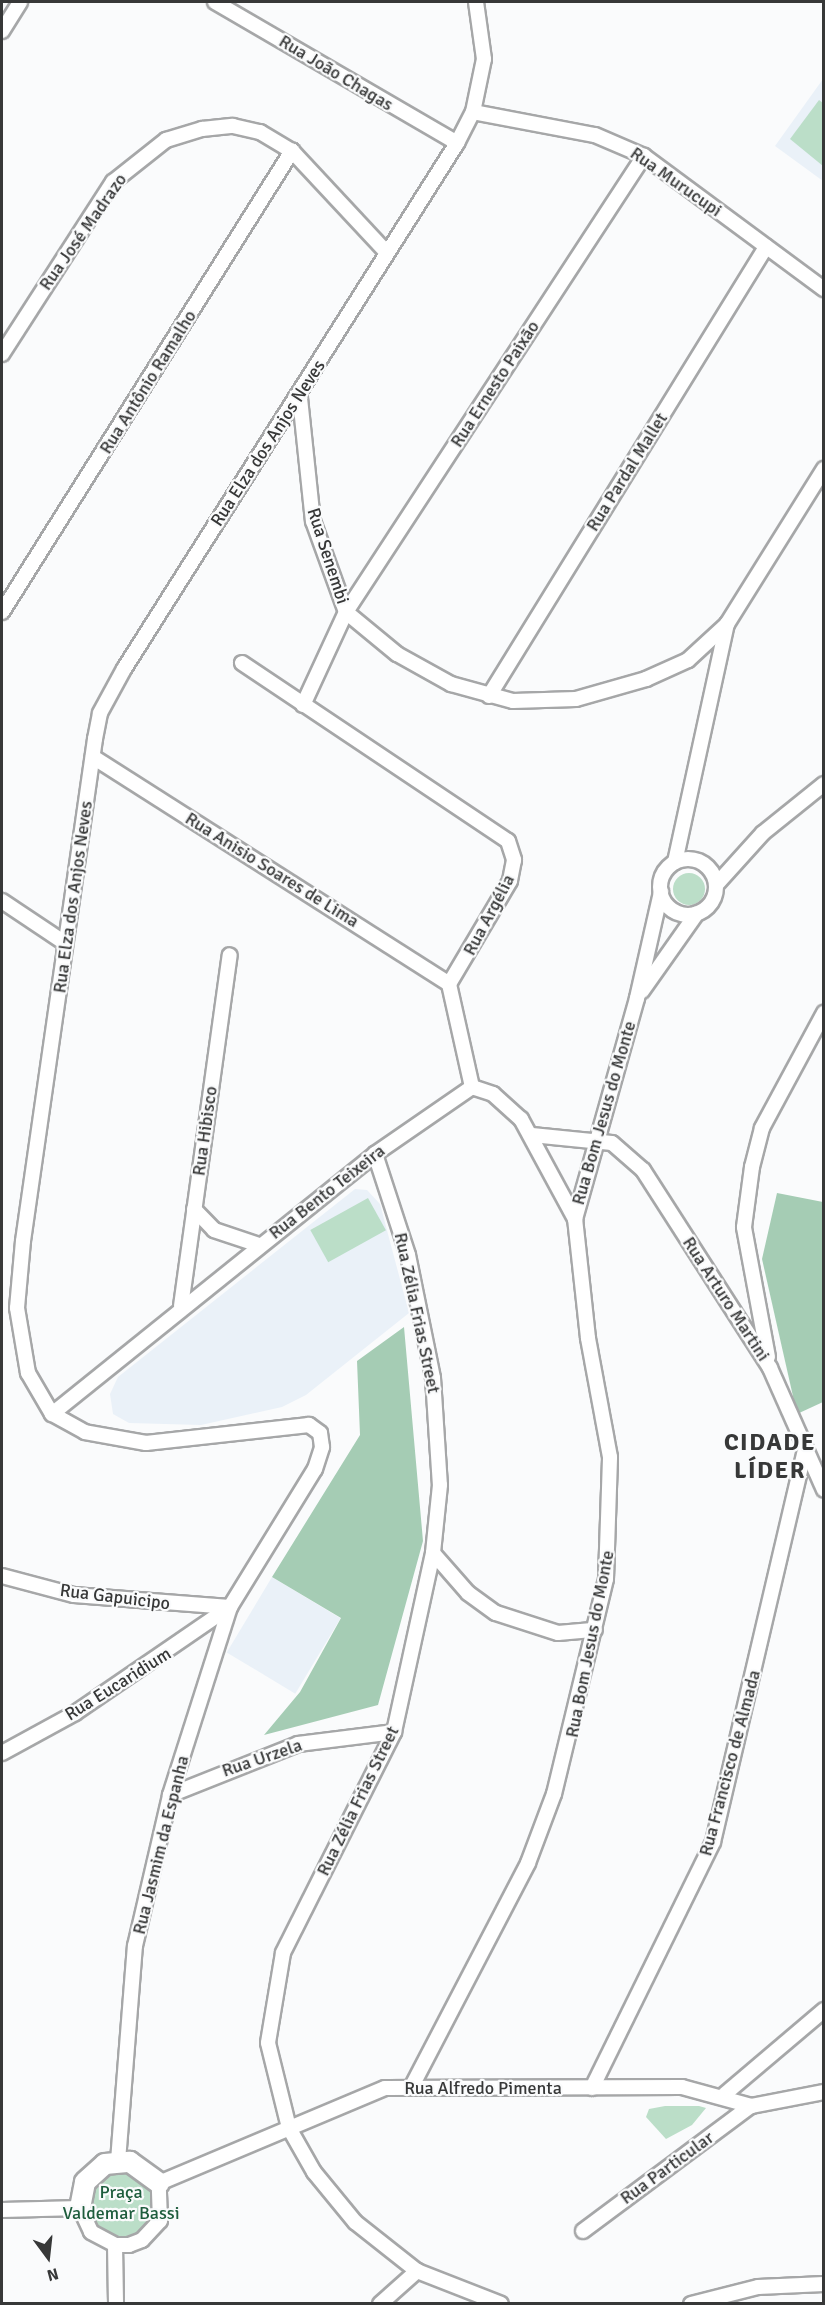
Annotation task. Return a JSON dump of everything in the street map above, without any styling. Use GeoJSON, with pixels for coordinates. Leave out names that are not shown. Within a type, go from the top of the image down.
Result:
{"type":"FeatureCollection","features":[{"type":"Feature","properties":{"kind":"street"},"geometry":{"type":"LineString","coordinates":[[2,31],[20,2]]}},
{"type":"Feature","properties":{"kind":"street","name":"Rua João Chagas"},"geometry":{"type":"LineString","coordinates":[[215,2],[457,143]]}},
{"type":"Feature","properties":{"kind":"street","name":"Rua Elza dos Anjos Neves"},"geometry":{"type":"LineString","coordinates":[[52,1414],[28,1373],[17,1308],[66,942],[100,713],[124,669],[300,398],[387,253],[457,143],[473,112],[485,40],[476,2]]}},
{"type":"Feature","properties":{"kind":"street","name":"Rua Murucupi"},"geometry":{"type":"LineString","coordinates":[[473,112],[595,135],[644,156],[824,289]]}},
{"type":"Feature","properties":{"kind":"street","name":"Rua José Madrazo"},"geometry":{"type":"LineString","coordinates":[[2,354],[113,182],[139,156],[166,140],[233,126],[260,132],[292,151],[387,253]]}},
{"type":"Feature","properties":{"kind":"street","name":"Rua Antônio Ramalho"},"geometry":{"type":"LineString","coordinates":[[2,612],[292,151]]}},
{"type":"Feature","properties":{"kind":"street","name":"Rua Ernesto Paixão"},"geometry":{"type":"LineString","coordinates":[[346,612],[644,156]]}},
{"type":"Feature","properties":{"kind":"street","name":"Rua Pardal Mallet"},"geometry":{"type":"LineString","coordinates":[[489,696],[766,247]]}},
{"type":"Feature","properties":{"kind":"street","name":"Rua Senembi"},"geometry":{"type":"LineString","coordinates":[[300,398],[313,521],[346,612],[397,654],[451,684],[489,696],[544,702],[614,690],[688,660],[727,624]]}},
{"type":"Feature","properties":{"kind":"street"},"geometry":{"type":"LineString","coordinates":[[824,469],[727,624],[675,862],[664,873],[661,892],[678,913],[697,914],[712,902],[716,885],[763,833],[824,784]]}},
{"type":"Feature","properties":{"kind":"street"},"geometry":{"type":"LineString","coordinates":[[303,705],[346,612]]}},
{"type":"Feature","properties":{"kind":"street","name":"Rua Argélia"},"geometry":{"type":"LineString","coordinates":[[242,663],[508,841],[514,860],[510,881],[449,984]]}},
{"type":"Feature","properties":{"kind":"street","name":"Rua Anisio Soares de Lima"},"geometry":{"type":"LineString","coordinates":[[93,757],[449,984]]}},
{"type":"Feature","properties":{"kind":"street"},"geometry":{"type":"LineString","coordinates":[[675,862],[691,859],[705,864],[716,885]]}},
{"type":"Feature","properties":{"kind":"street","name":"Rua Bom Jesus do Monte"},"geometry":{"type":"LineString","coordinates":[[412,2086],[528,1863],[570,1746],[595,1630],[611,1526],[610,1457],[588,1338],[575,1219],[593,1140],[637,998],[661,892]]}},
{"type":"Feature","properties":{"kind":"street"},"geometry":{"type":"LineString","coordinates":[[2,902],[66,942]]}},
{"type":"Feature","properties":{"kind":"street","name":"Rua Bom Jesus do Monte"},"geometry":{"type":"LineString","coordinates":[[637,998],[697,914]]}},
{"type":"Feature","properties":{"kind":"street","name":"Rua Hibisco"},"geometry":{"type":"LineString","coordinates":[[182,1306],[230,956]]}},
{"type":"Feature","properties":{"kind":"street"},"geometry":{"type":"LineString","coordinates":[[449,984],[472,1087],[506,1103],[532,1135],[575,1219]]}},
{"type":"Feature","properties":{"kind":"street"},"geometry":{"type":"LineString","coordinates":[[770,1368],[751,1284],[744,1227],[748,1197],[762,1128],[824,1013]]}},
{"type":"Feature","properties":{"kind":"street","name":"Rua Bento Teixeira"},"geometry":{"type":"LineString","coordinates":[[52,1414],[182,1306],[375,1154],[472,1087]]}},
{"type":"Feature","properties":{"kind":"street","name":"Rua Arturo Martini"},"geometry":{"type":"LineString","coordinates":[[532,1135],[569,1142],[593,1140],[624,1149],[643,1170],[770,1368],[804,1453],[824,1490]]}},
{"type":"Feature","properties":{"kind":"street","name":"Rua Zélia Frias Street"},"geometry":{"type":"LineString","coordinates":[[375,1154],[408,1256],[433,1378],[440,1485],[433,1553],[394,1732],[282,1953],[268,2043],[289,2128],[315,2172],[356,2222],[417,2271],[501,2304]]}},
{"type":"Feature","properties":{"kind":"street"},"geometry":{"type":"LineString","coordinates":[[194,1209],[214,1230],[259,1245]]}},
{"type":"Feature","properties":{"kind":"street"},"geometry":{"type":"LineString","coordinates":[[52,1414],[85,1432],[146,1443],[315,1428],[322,1447],[315,1469],[230,1607]]}},
{"type":"Feature","properties":{"kind":"street","name":"Rua Francisco de Almada"},"geometry":{"type":"LineString","coordinates":[[592,2088],[712,1842],[804,1453]]}},
{"type":"Feature","properties":{"kind":"street"},"geometry":{"type":"LineString","coordinates":[[433,1553],[468,1593],[496,1613],[558,1633],[595,1630]]}},
{"type":"Feature","properties":{"kind":"street","name":"Rua Gapuicipo"},"geometry":{"type":"LineString","coordinates":[[2,1576],[74,1595],[230,1607]]}},
{"type":"Feature","properties":{"kind":"street","name":"Rua Eucaridium"},"geometry":{"type":"LineString","coordinates":[[2,1753],[75,1713],[230,1607]]}},
{"type":"Feature","properties":{"kind":"street","name":"Rua Jasmim da Espanha"},"geometry":{"type":"LineString","coordinates":[[118,2161],[135,1946],[170,1795],[230,1607]]}},
{"type":"Feature","properties":{"kind":"street","name":"Rua Urzela"},"geometry":{"type":"LineString","coordinates":[[170,1795],[298,1744],[394,1732]]}},
{"type":"Feature","properties":{"kind":"street"},"geometry":{"type":"LineString","coordinates":[[725,2094],[824,2010]]}},
{"type":"Feature","properties":{"kind":"street","name":"Rua Alfredo Pimenta"},"geometry":{"type":"LineString","coordinates":[[159,2183],[351,2100],[412,2086],[681,2087],[725,2094],[751,2106]]}},
{"type":"Feature","properties":{"kind":"street"},"geometry":{"type":"LineString","coordinates":[[751,2106],[824,2092]]}},
{"type":"Feature","properties":{"kind":"street","name":"Rua Particular"},"geometry":{"type":"LineString","coordinates":[[583,2231],[751,2106]]}},
{"type":"Feature","properties":{"kind":"street"},"geometry":{"type":"LineString","coordinates":[[118,2161],[142,2166],[159,2183],[164,2208],[153,2232],[142,2240],[115,2245],[91,2232],[80,2208],[85,2182],[105,2164],[118,2161]]}},
{"type":"Feature","properties":{"kind":"street"},"geometry":{"type":"LineString","coordinates":[[2,2210],[80,2208]]}},
{"type":"Feature","properties":{"kind":"street"},"geometry":{"type":"LineString","coordinates":[[115,2245],[116,2304]]}},
{"type":"Feature","properties":{"kind":"street"},"geometry":{"type":"LineString","coordinates":[[380,2304],[417,2271]]}},
{"type":"Feature","properties":{"kind":"street"},"geometry":{"type":"LineString","coordinates":[[691,2304],[758,2287],[824,2284]]}},
{"type":"Feature","properties":{"kind":"shaded area"},"geometry":{"type":"Polygon","coordinates":[[[823,79],[823,181],[775,146],[823,79]]]}},
{"type":"Feature","properties":{"kind":"shaded area"},"geometry":{"type":"Polygon","coordinates":[[[355,1189],[367,1190],[380,1204],[409,1313],[306,1395],[282,1407],[201,1425],[129,1423],[113,1414],[110,1394],[118,1377],[355,1189]]]}},
{"type":"Feature","properties":{"kind":"shaded area"},"geometry":{"type":"Polygon","coordinates":[[[272,1577],[341,1618],[295,1694],[227,1652],[272,1577]]]}},
{"type":"Feature","properties":{"kind":"green space"},"geometry":{"type":"Polygon","coordinates":[[[819,100],[823,103],[823,166],[790,139],[819,100]]]}},
{"type":"Feature","properties":{"kind":"green space"},"geometry":{"type":"Polygon","coordinates":[[[689,873],[701,877],[705,889],[701,901],[689,905],[677,901],[673,889],[677,877],[689,873]]]}},
{"type":"Feature","properties":{"kind":"green space"},"geometry":{"type":"Polygon","coordinates":[[[777,1193],[823,1202],[823,1402],[797,1414],[762,1259],[777,1193]]]}},
{"type":"Feature","properties":{"kind":"green space"},"geometry":{"type":"Polygon","coordinates":[[[368,1198],[386,1230],[328,1262],[310,1230],[368,1198]]]}},
{"type":"Feature","properties":{"kind":"green space"},"geometry":{"type":"Polygon","coordinates":[[[404,1327],[423,1541],[378,1705],[264,1735],[300,1692],[341,1618],[272,1577],[360,1435],[357,1361],[404,1327]]]}},
{"type":"Feature","properties":{"kind":"green space"},"geometry":{"type":"Polygon","coordinates":[[[665,2106],[706,2108],[692,2125],[666,2139],[646,2117],[649,2109],[665,2106]]]}},
{"type":"Feature","properties":{"kind":"green space","name":"Praça Valdemar Bassi"},"geometry":{"type":"Polygon","coordinates":[[[121,2170],[134,2173],[145,2180],[152,2191],[155,2204],[152,2217],[145,2228],[134,2235],[121,2238],[108,2235],[97,2228],[90,2217],[87,2204],[90,2191],[97,2180],[108,2173],[121,2170]]]}},
{"type":"Feature","properties":{"kind":"district","name":"CIDADE LÍDER"},"geometry":{"type":"Point","coordinates":[770,1457]}}]}
